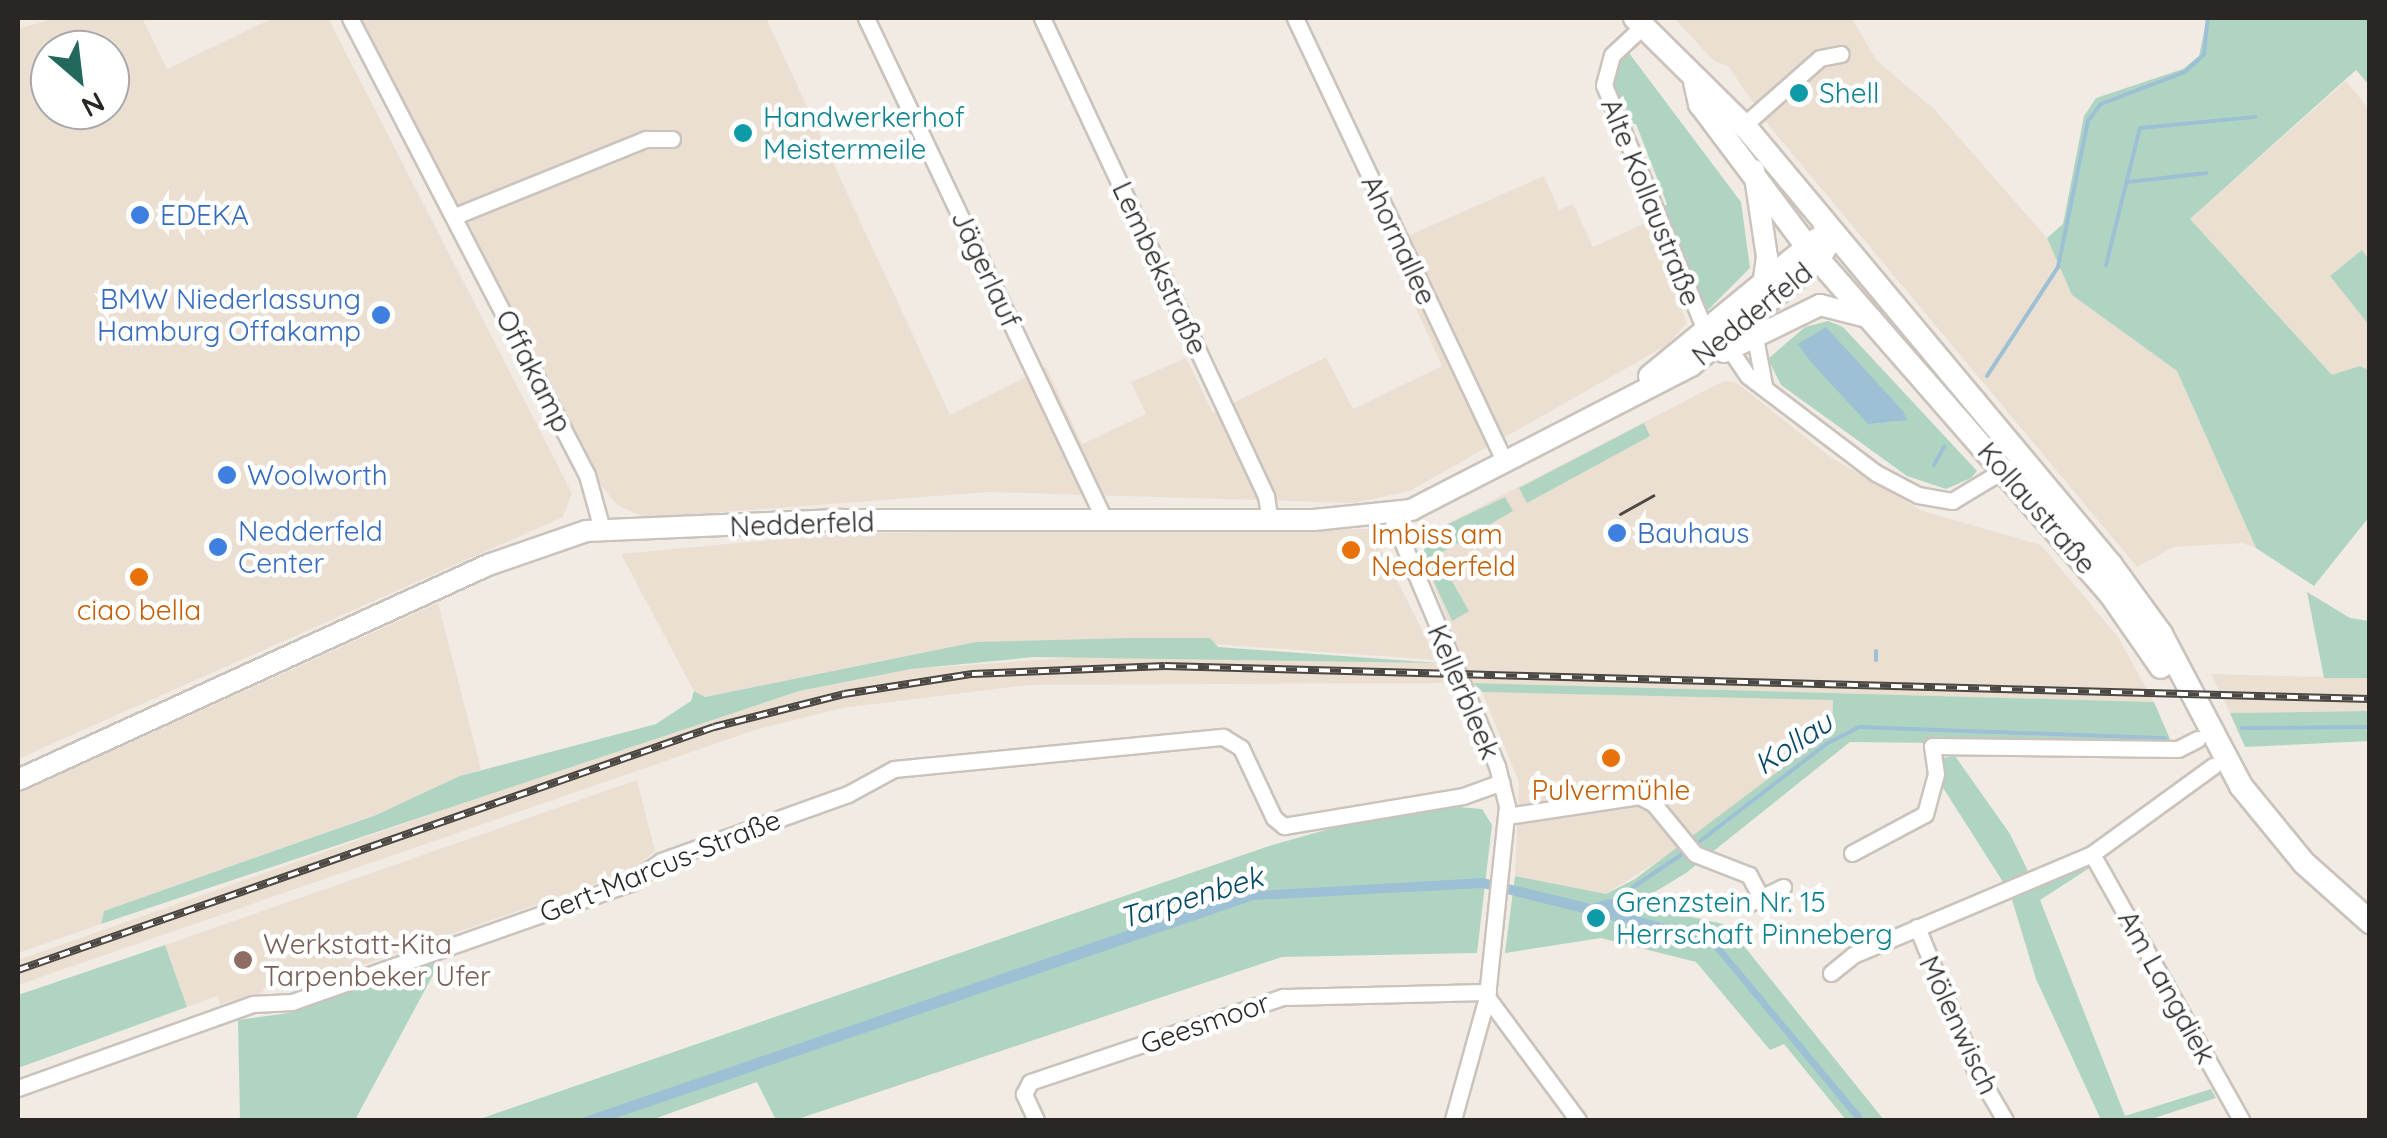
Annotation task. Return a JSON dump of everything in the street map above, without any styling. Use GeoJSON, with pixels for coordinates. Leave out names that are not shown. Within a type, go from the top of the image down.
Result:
{"type":"FeatureCollection","features":[{"type":"Feature","properties":{"kind":"main road","name":"Kollaustraße"},"geometry":{"type":"LineString","coordinates":[[1639,22],[1695,82],[1715,92],[1744,125],[1873,319],[2136,626],[2213,766],[2290,870],[2370,939]]}},
{"type":"Feature","properties":{"kind":"main road","name":"Kollaustraße"},"geometry":{"type":"LineString","coordinates":[[1695,82],[1700,104],[1754,168],[2032,470],[2150,617],[2241,786],[2269,824],[2370,922]]}},
{"type":"Feature","properties":{"kind":"main road"},"geometry":{"type":"LineString","coordinates":[[1754,168],[1764,279]]}},
{"type":"Feature","properties":{"kind":"main road","name":"Nedderfeld"},"geometry":{"type":"LineString","coordinates":[[1610,403],[1764,279],[1825,242]]}},
{"type":"Feature","properties":{"kind":"main road","name":"Nedderfeld"},"geometry":{"type":"LineString","coordinates":[[18,780],[520,551],[602,529],[1270,521],[1391,515],[1431,502],[1610,403],[1726,346],[1825,242]]}},
{"type":"Feature","properties":{"kind":"main road"},"geometry":{"type":"LineString","coordinates":[[1726,346],[1753,338],[1820,305],[1873,319]]}},
{"type":"Feature","properties":{"kind":"main road","name":"Alte Kollaustraße"},"geometry":{"type":"LineString","coordinates":[[1712,324],[1726,346]]}},
{"type":"Feature","properties":{"kind":"street","name":"Offakamp"},"geometry":{"type":"LineString","coordinates":[[350,18],[588,475],[602,529]]}},
{"type":"Feature","properties":{"kind":"street","name":"Jägerlauf"},"geometry":{"type":"LineString","coordinates":[[866,18],[1104,520]]}},
{"type":"Feature","properties":{"kind":"street","name":"Lembekstraße"},"geometry":{"type":"LineString","coordinates":[[1042,18],[1266,496],[1270,521]]}},
{"type":"Feature","properties":{"kind":"street","name":"Ahornallee"},"geometry":{"type":"LineString","coordinates":[[1295,18],[1504,462]]}},
{"type":"Feature","properties":{"kind":"street","name":"Alte Kollaustraße"},"geometry":{"type":"LineString","coordinates":[[1639,22],[1607,66],[1604,84],[1712,324]]}},
{"type":"Feature","properties":{"kind":"street"},"geometry":{"type":"LineString","coordinates":[[1744,125],[1820,58],[1841,54]]}},
{"type":"Feature","properties":{"kind":"street"},"geometry":{"type":"LineString","coordinates":[[455,216],[646,139],[672,139]]}},
{"type":"Feature","properties":{"kind":"street"},"geometry":{"type":"LineString","coordinates":[[1762,310],[1753,338],[1764,386]]}},
{"type":"Feature","properties":{"kind":"street"},"geometry":{"type":"LineString","coordinates":[[1726,346],[1764,386],[1834,444],[1918,496],[1957,499],[2004,468],[2032,470]]}},
{"type":"Feature","properties":{"kind":"street","name":"Kellerbleek"},"geometry":{"type":"LineString","coordinates":[[1391,515],[1502,782],[1508,816],[1500,875],[1502,897],[1488,994],[1453,1120]]}},
{"type":"Feature","properties":{"kind":"street","name":"Gert-Marcus-Straße"},"geometry":{"type":"LineString","coordinates":[[18,1088],[253,1004],[292,1002],[630,883],[661,860],[835,800],[894,769],[1224,736],[1241,748],[1274,818],[1284,826],[1462,796],[1502,782]]}},
{"type":"Feature","properties":{"kind":"street"},"geometry":{"type":"LineString","coordinates":[[1852,853],[1925,814],[1936,774],[1932,746],[2178,749],[2198,739]]}},
{"type":"Feature","properties":{"kind":"street"},"geometry":{"type":"LineString","coordinates":[[1831,973],[1916,927],[2092,854],[2213,766]]}},
{"type":"Feature","properties":{"kind":"street"},"geometry":{"type":"LineString","coordinates":[[1508,816],[1639,796],[1654,803],[1688,849],[1749,875],[1754,901],[1783,888]]}},
{"type":"Feature","properties":{"kind":"street","name":"Am Langdiek"},"geometry":{"type":"LineString","coordinates":[[2092,854],[2241,1120]]}},
{"type":"Feature","properties":{"kind":"street","name":"Mölenwisch"},"geometry":{"type":"LineString","coordinates":[[1916,927],[1974,1067],[2005,1120]]}},
{"type":"Feature","properties":{"kind":"street"},"geometry":{"type":"LineString","coordinates":[[1488,994],[1578,1120]]}},
{"type":"Feature","properties":{"kind":"street","name":"Geesmoor"},"geometry":{"type":"LineString","coordinates":[[1036,1120],[1024,1094],[1030,1082],[1283,997],[1488,994]]}},
{"type":"Feature","properties":{"kind":"shaded area"},"geometry":{"type":"Polygon","coordinates":[[[55,18],[142,18],[167,69],[273,18],[328,18],[572,493],[563,517],[18,759],[18,29],[55,18]]]}},
{"type":"Feature","properties":{"kind":"shaded area"},"geometry":{"type":"Polygon","coordinates":[[[362,18],[766,18],[950,415],[1046,367],[1082,444],[1146,414],[1131,382],[1186,358],[1213,413],[1326,357],[1353,409],[1442,366],[1387,245],[1544,176],[1559,210],[1573,204],[1593,247],[1650,221],[1687,323],[1667,345],[1410,491],[1354,503],[988,492],[646,518],[617,505],[601,485],[362,18]]]}},
{"type":"Feature","properties":{"kind":"shaded area"},"geometry":{"type":"Polygon","coordinates":[[[1674,18],[1852,18],[1876,60],[1934,109],[2047,238],[2072,295],[2177,371],[2256,548],[2242,543],[2174,547],[2137,567],[1770,127],[1728,66],[1714,61],[1674,18]]]}},
{"type":"Feature","properties":{"kind":"shaded area"},"geometry":{"type":"Polygon","coordinates":[[[2346,81],[2369,109],[2369,370],[2360,366],[2333,376],[2190,219],[2346,81]]]}},
{"type":"Feature","properties":{"kind":"shaded area"},"geometry":{"type":"Polygon","coordinates":[[[1724,381],[1737,383],[1829,456],[1923,511],[2041,545],[2118,637],[2154,702],[1473,683],[1423,559],[1427,534],[1724,381]]]}},
{"type":"Feature","properties":{"kind":"shaded area"},"geometry":{"type":"Polygon","coordinates":[[[1371,529],[1437,660],[1130,638],[976,643],[705,697],[694,691],[621,554],[843,533],[1371,529]]]}},
{"type":"Feature","properties":{"kind":"shaded area"},"geometry":{"type":"Polygon","coordinates":[[[438,603],[481,769],[375,815],[104,911],[101,924],[18,953],[18,794],[438,603]]]}},
{"type":"Feature","properties":{"kind":"shaded area"},"geometry":{"type":"Polygon","coordinates":[[[1110,655],[1439,663],[1449,683],[1028,685],[842,708],[755,730],[18,985],[18,960],[696,721],[799,691],[911,669],[1110,655]]]}},
{"type":"Feature","properties":{"kind":"shaded area"},"geometry":{"type":"Polygon","coordinates":[[[2211,674],[2369,678],[2369,711],[2230,713],[2211,674]]]}},
{"type":"Feature","properties":{"kind":"shaded area"},"geometry":{"type":"Polygon","coordinates":[[[1482,692],[1833,699],[1832,731],[1688,842],[1606,894],[1515,876],[1519,782],[1482,692]]]}},
{"type":"Feature","properties":{"kind":"shaded area"},"geometry":{"type":"Polygon","coordinates":[[[637,780],[655,851],[630,872],[322,979],[286,987],[267,984],[262,993],[220,1004],[217,996],[187,1007],[165,945],[637,780]]]}},
{"type":"Feature","properties":{"kind":"green space"},"geometry":{"type":"Polygon","coordinates":[[[2207,18],[2369,18],[2369,85],[2356,70],[2190,219],[2332,375],[2360,366],[2369,370],[2369,517],[2314,586],[2256,548],[2177,371],[2072,295],[2047,238],[2063,224],[2084,116],[2096,98],[2183,69],[2199,56],[2207,18]]]}},
{"type":"Feature","properties":{"kind":"green space"},"geometry":{"type":"Polygon","coordinates":[[[1626,49],[1741,202],[1750,268],[1708,310],[1661,209],[1667,204],[1636,124],[1628,124],[1611,79],[1626,49]]]}},
{"type":"Feature","properties":{"kind":"green space"},"geometry":{"type":"Polygon","coordinates":[[[2362,250],[2369,260],[2369,325],[2330,276],[2362,250]]]}},
{"type":"Feature","properties":{"kind":"green space"},"geometry":{"type":"Polygon","coordinates":[[[1828,321],[1843,327],[1977,471],[1971,478],[1946,489],[1907,476],[1781,385],[1768,359],[1805,327],[1828,321]]]}},
{"type":"Feature","properties":{"kind":"green space"},"geometry":{"type":"Polygon","coordinates":[[[1644,423],[1650,436],[1527,503],[1519,488],[1644,423]]]}},
{"type":"Feature","properties":{"kind":"green space"},"geometry":{"type":"Polygon","coordinates":[[[1505,497],[1513,511],[1437,555],[1469,611],[1452,621],[1423,558],[1427,534],[1505,497]]]}},
{"type":"Feature","properties":{"kind":"green space"},"geometry":{"type":"Polygon","coordinates":[[[2307,592],[2350,618],[2369,621],[2369,678],[2324,678],[2307,592]]]}},
{"type":"Feature","properties":{"kind":"green space"},"geometry":{"type":"Polygon","coordinates":[[[1210,638],[1218,647],[1439,663],[1035,657],[911,669],[799,691],[101,924],[104,911],[376,815],[460,776],[656,724],[691,701],[694,691],[705,697],[976,642],[1210,638]]]}},
{"type":"Feature","properties":{"kind":"green space"},"geometry":{"type":"Polygon","coordinates":[[[1473,683],[2154,702],[2173,746],[1850,742],[1686,873],[1643,899],[1644,906],[1727,925],[1884,1120],[1846,1120],[1784,1044],[1770,1050],[1696,962],[1601,938],[1505,953],[1515,876],[1606,894],[1635,879],[1832,731],[1833,700],[1482,692],[1473,683]]]}},
{"type":"Feature","properties":{"kind":"green space"},"geometry":{"type":"Polygon","coordinates":[[[2369,711],[2369,741],[2245,747],[2230,713],[2369,711]]]}},
{"type":"Feature","properties":{"kind":"green space"},"geometry":{"type":"Polygon","coordinates":[[[1955,756],[2010,834],[2028,871],[2003,882],[1940,783],[1943,758],[1955,756]]]}},
{"type":"Feature","properties":{"kind":"green space"},"geometry":{"type":"Polygon","coordinates":[[[1459,807],[1482,809],[1492,825],[1477,953],[1282,957],[795,1120],[776,1120],[757,1082],[651,1120],[477,1120],[1269,846],[1336,827],[1459,807]]]}},
{"type":"Feature","properties":{"kind":"green space"},"geometry":{"type":"Polygon","coordinates":[[[2079,864],[2091,867],[2040,900],[2125,1116],[2211,1089],[2216,1098],[2148,1120],[2101,1120],[2036,979],[2010,893],[2079,864]]]}},
{"type":"Feature","properties":{"kind":"green space"},"geometry":{"type":"Polygon","coordinates":[[[165,945],[187,1007],[18,1068],[18,995],[165,945]]]}},
{"type":"Feature","properties":{"kind":"green space"},"geometry":{"type":"Polygon","coordinates":[[[441,960],[355,1120],[240,1120],[238,1020],[289,1013],[441,960]]]}},
{"type":"Feature","properties":{"kind":"water"},"geometry":{"type":"Polygon","coordinates":[[[1826,327],[1907,420],[1868,424],[1810,361],[1798,344],[1826,327]]]}},
{"type":"Feature","properties":{"kind":"water"},"geometry":{"type":"Polygon","coordinates":[[[1483,878],[1591,904],[1609,899],[1621,912],[1713,937],[1863,1117],[1856,1120],[1711,945],[1483,888],[1254,900],[610,1120],[576,1120],[1240,892],[1483,878]]]}},
{"type":"Feature","properties":{"kind":"waterway"},"geometry":{"type":"LineString","coordinates":[[1987,376],[2058,267],[2088,121],[2101,104],[2185,72],[2204,54],[2208,18]]}},
{"type":"Feature","properties":{"kind":"waterway"},"geometry":{"type":"LineString","coordinates":[[2106,265],[2140,128],[2255,117]]}},
{"type":"Feature","properties":{"kind":"waterway"},"geometry":{"type":"LineString","coordinates":[[2128,182],[2206,173]]}},
{"type":"Feature","properties":{"kind":"waterway"},"geometry":{"type":"LineString","coordinates":[[1934,465],[1944,447]]}},
{"type":"Feature","properties":{"kind":"waterway"},"geometry":{"type":"LineString","coordinates":[[1876,651],[1876,660]]}},
{"type":"Feature","properties":{"kind":"waterway","name":"Kollau"},"geometry":{"type":"LineString","coordinates":[[1695,845],[1826,744],[1860,727],[2166,738]]}},
{"type":"Feature","properties":{"kind":"waterway","name":"Kollau"},"geometry":{"type":"LineString","coordinates":[[2242,728],[2370,727]]}},
{"type":"Feature","properties":{"kind":"waterway","name":"Kollau"},"geometry":{"type":"LineString","coordinates":[[1608,904],[1687,851]]}},
{"type":"Feature","properties":{"kind":"tram line"},"geometry":{"type":"LineString","coordinates":[[1620,514],[1653,496]]}},
{"type":"Feature","properties":{"kind":"railway"},"geometry":{"type":"LineString","coordinates":[[18,970],[714,727],[844,694],[972,674],[1165,666],[2370,699]]}},
{"type":"Feature","properties":{"kind":"place","name":"Shell"},"geometry":{"type":"Point","coordinates":[1799,93]}},
{"type":"Feature","properties":{"kind":"place","name":"Handwerkerhof Meistermeile"},"geometry":{"type":"Point","coordinates":[743,133]}},
{"type":"Feature","properties":{"kind":"place","name":"EDEKA"},"geometry":{"type":"Point","coordinates":[140,215]}},
{"type":"Feature","properties":{"kind":"place","name":"BMW Niederlassung Hamburg Offakamp"},"geometry":{"type":"Point","coordinates":[381,315]}},
{"type":"Feature","properties":{"kind":"place","name":"Woolworth"},"geometry":{"type":"Point","coordinates":[227,475]}},
{"type":"Feature","properties":{"kind":"place","name":"Bauhaus"},"geometry":{"type":"Point","coordinates":[1617,533]}},
{"type":"Feature","properties":{"kind":"place","name":"Nedderfeld Center"},"geometry":{"type":"Point","coordinates":[218,547]}},
{"type":"Feature","properties":{"kind":"place","name":"Imbiss am Nedderfeld"},"geometry":{"type":"Point","coordinates":[1351,550]}},
{"type":"Feature","properties":{"kind":"place","name":"ciao bella"},"geometry":{"type":"Point","coordinates":[139,577]}},
{"type":"Feature","properties":{"kind":"place","name":"Pulvermühle"},"geometry":{"type":"Point","coordinates":[1611,758]}},
{"type":"Feature","properties":{"kind":"place","name":"Grenzstein Nr. 15 Herrschaft Pinneberg"},"geometry":{"type":"Point","coordinates":[1596,918]}},
{"type":"Feature","properties":{"kind":"place","name":"Werkstatt-Kita Tarpenbeker Ufer"},"geometry":{"type":"Point","coordinates":[243,960]}},
{"type":"Feature","properties":{"kind":"water label","name":"Tarpenbek"},"geometry":{"type":"Point","coordinates":[1191,897]}}]}
